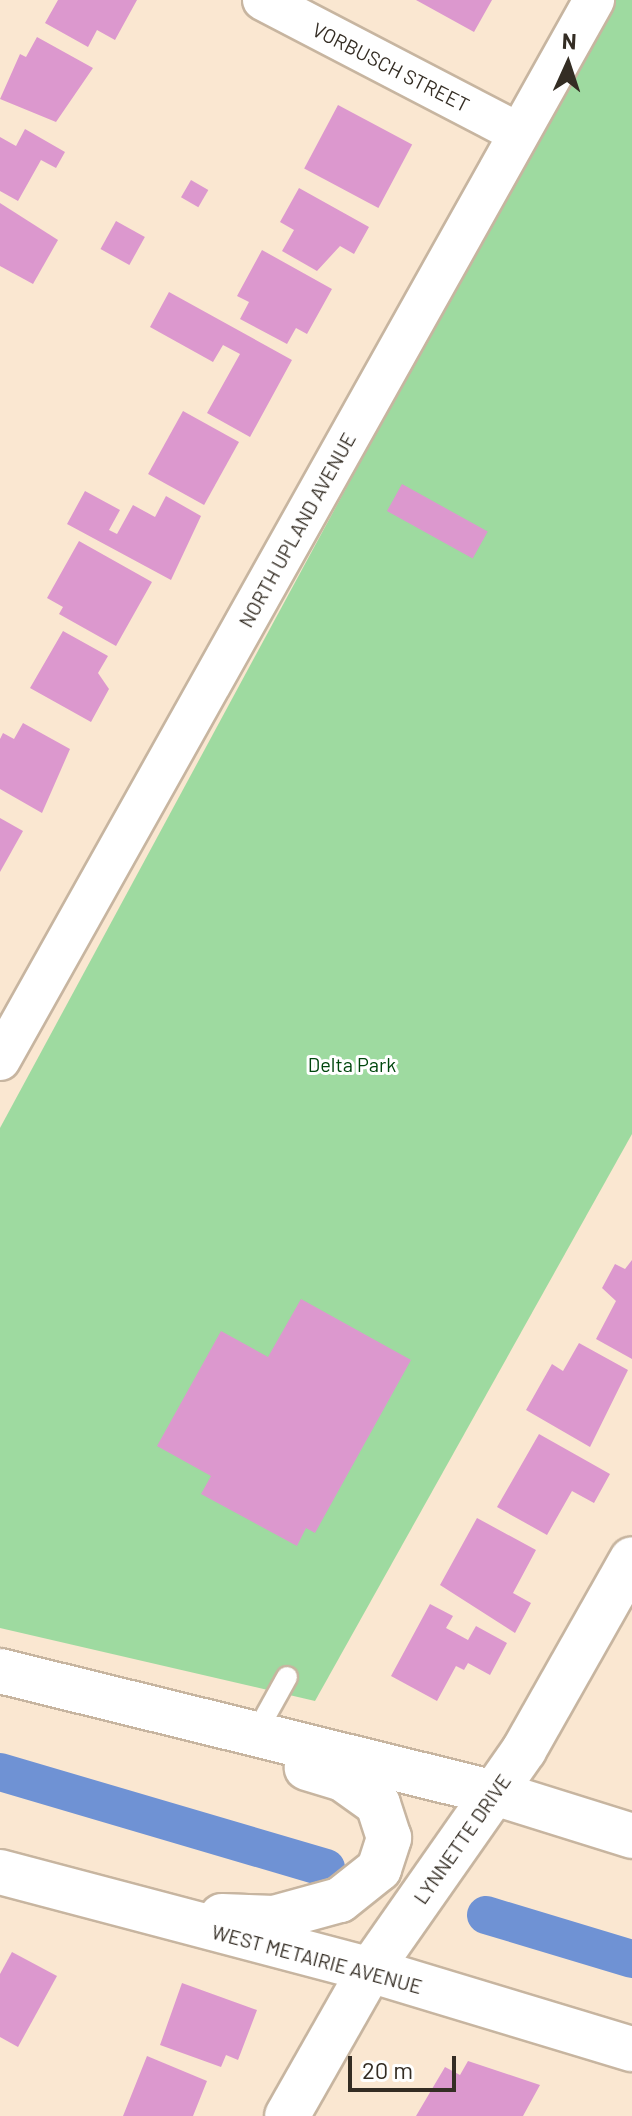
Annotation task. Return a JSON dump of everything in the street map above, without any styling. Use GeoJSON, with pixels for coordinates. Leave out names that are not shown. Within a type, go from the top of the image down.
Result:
{"type":"FeatureCollection","features":[{"type":"Feature","properties":{"kind":"main road","name":"LYNNETTE DRIVE"},"geometry":{"type":"LineString","coordinates":[[287,2116],[370,1970],[495,1793],[630,1565]]}},
{"type":"Feature","properties":{"kind":"main road"},"geometry":{"type":"LineString","coordinates":[[0,1671],[495,1793],[632,1836]]}},
{"type":"Feature","properties":{"kind":"main road"},"geometry":{"type":"LineString","coordinates":[[136,1911],[274,1918],[340,1900],[379,1869],[389,1838],[378,1804],[256,1733]]}},
{"type":"Feature","properties":{"kind":"main road","name":"WEST METAIRIE AVENUE"},"geometry":{"type":"LineString","coordinates":[[0,1872],[136,1911],[370,1970],[632,2049]]}},
{"type":"Feature","properties":{"kind":"street","name":"VORBUSCH STREET"},"geometry":{"type":"LineString","coordinates":[[263,0],[519,133]]}},
{"type":"Feature","properties":{"kind":"street","name":"NORTH UPLAND AVENUE"},"geometry":{"type":"LineString","coordinates":[[0,1060],[594,0]]}},
{"type":"Feature","properties":{"kind":"lane"},"geometry":{"type":"LineString","coordinates":[[256,1733],[287,1677]]}},
{"type":"Feature","properties":{"kind":"green space","name":"Delta Park"},"geometry":{"type":"Polygon","coordinates":[[[610,0],[632,0],[632,1134],[315,1701],[0,1628],[0,1128],[610,0]]]}},
{"type":"Feature","properties":{"kind":"building"},"geometry":{"type":"Polygon","coordinates":[[[58,0],[137,0],[115,40],[97,30],[88,47],[45,23],[58,0]]]}},
{"type":"Feature","properties":{"kind":"building"},"geometry":{"type":"Polygon","coordinates":[[[416,0],[492,0],[474,32],[416,0]]]}},
{"type":"Feature","properties":{"kind":"building"},"geometry":{"type":"Polygon","coordinates":[[[37,37],[93,68],[56,122],[0,99],[20,54],[26,57],[37,37]]]}},
{"type":"Feature","properties":{"kind":"building"},"geometry":{"type":"Polygon","coordinates":[[[338,105],[412,144],[378,208],[304,169],[338,105]]]}},
{"type":"Feature","properties":{"kind":"building"},"geometry":{"type":"Polygon","coordinates":[[[25,129],[65,152],[56,168],[41,160],[18,201],[0,191],[0,137],[16,146],[25,129]]]}},
{"type":"Feature","properties":{"kind":"building"},"geometry":{"type":"Polygon","coordinates":[[[191,180],[208,190],[198,207],[181,197],[191,180]]]}},
{"type":"Feature","properties":{"kind":"building"},"geometry":{"type":"Polygon","coordinates":[[[299,188],[369,227],[354,254],[340,246],[317,271],[282,251],[294,230],[280,222],[299,188]]]}},
{"type":"Feature","properties":{"kind":"building"},"geometry":{"type":"Polygon","coordinates":[[[0,203],[58,240],[33,284],[0,266],[0,203]]]}},
{"type":"Feature","properties":{"kind":"building"},"geometry":{"type":"Polygon","coordinates":[[[116,221],[145,237],[129,265],[100,249],[116,221]]]}},
{"type":"Feature","properties":{"kind":"building"},"geometry":{"type":"Polygon","coordinates":[[[262,250],[332,289],[307,334],[296,328],[287,344],[240,319],[249,302],[237,296],[262,250]]]}},
{"type":"Feature","properties":{"kind":"building"},"geometry":{"type":"Polygon","coordinates":[[[169,292],[292,360],[250,437],[207,413],[240,354],[223,345],[213,362],[150,327],[169,292]]]}},
{"type":"Feature","properties":{"kind":"building"},"geometry":{"type":"Polygon","coordinates":[[[183,411],[239,442],[204,505],[148,474],[183,411]]]}},
{"type":"Feature","properties":{"kind":"building"},"geometry":{"type":"Polygon","coordinates":[[[402,484],[488,532],[473,559],[387,511],[402,484]]]}},
{"type":"Feature","properties":{"kind":"building"},"geometry":{"type":"Polygon","coordinates":[[[85,491],[120,510],[109,530],[117,534],[133,505],[155,517],[166,496],[201,516],[171,580],[67,524],[85,491]]]}},
{"type":"Feature","properties":{"kind":"building"},"geometry":{"type":"Polygon","coordinates":[[[79,541],[152,582],[116,646],[59,614],[63,607],[47,598],[79,541]]]}},
{"type":"Feature","properties":{"kind":"building"},"geometry":{"type":"Polygon","coordinates":[[[63,631],[108,656],[98,673],[109,689],[91,722],[30,688],[63,631]]]}},
{"type":"Feature","properties":{"kind":"building"},"geometry":{"type":"Polygon","coordinates":[[[23,723],[70,749],[42,813],[0,789],[0,739],[3,733],[14,739],[23,723]]]}},
{"type":"Feature","properties":{"kind":"building"},"geometry":{"type":"Polygon","coordinates":[[[0,818],[23,831],[0,872],[0,818]]]}},
{"type":"Feature","properties":{"kind":"building"},"geometry":{"type":"Polygon","coordinates":[[[632,1260],[632,1359],[596,1339],[616,1301],[602,1288],[615,1264],[625,1269],[632,1260]]]}},
{"type":"Feature","properties":{"kind":"building"},"geometry":{"type":"Polygon","coordinates":[[[301,1299],[411,1360],[315,1533],[306,1528],[297,1546],[201,1494],[211,1476],[157,1446],[221,1331],[268,1357],[301,1299]]]}},
{"type":"Feature","properties":{"kind":"building"},"geometry":{"type":"Polygon","coordinates":[[[579,1343],[628,1370],[590,1447],[526,1410],[552,1364],[563,1371],[579,1343]]]}},
{"type":"Feature","properties":{"kind":"building"},"geometry":{"type":"Polygon","coordinates":[[[539,1434],[610,1474],[594,1503],[572,1491],[547,1535],[497,1507],[539,1434]]]}},
{"type":"Feature","properties":{"kind":"building"},"geometry":{"type":"Polygon","coordinates":[[[477,1518],[536,1550],[513,1593],[531,1603],[515,1633],[440,1585],[477,1518]]]}},
{"type":"Feature","properties":{"kind":"building"},"geometry":{"type":"Polygon","coordinates":[[[430,1604],[453,1616],[446,1628],[468,1640],[476,1626],[507,1643],[490,1675],[468,1663],[464,1670],[456,1666],[437,1701],[391,1676],[430,1604]]]}},
{"type":"Feature","properties":{"kind":"building"},"geometry":{"type":"Polygon","coordinates":[[[12,1952],[57,1976],[18,2047],[0,2037],[0,1974],[12,1952]]]}},
{"type":"Feature","properties":{"kind":"building"},"geometry":{"type":"Polygon","coordinates":[[[182,1983],[257,2010],[238,2060],[226,2055],[221,2067],[160,2045],[182,1983]]]}},
{"type":"Feature","properties":{"kind":"building"},"geometry":{"type":"Polygon","coordinates":[[[147,2056],[207,2081],[193,2116],[123,2116],[147,2056]]]}},
{"type":"Feature","properties":{"kind":"building"},"geometry":{"type":"Polygon","coordinates":[[[468,2061],[540,2085],[523,2116],[416,2116],[445,2067],[460,2075],[468,2061]]]}},
{"type":"Feature","properties":{"kind":"waterway"},"geometry":{"type":"LineString","coordinates":[[0,1772],[326,1868]]}},
{"type":"Feature","properties":{"kind":"waterway"},"geometry":{"type":"LineString","coordinates":[[486,1915],[632,1959]]}}]}
